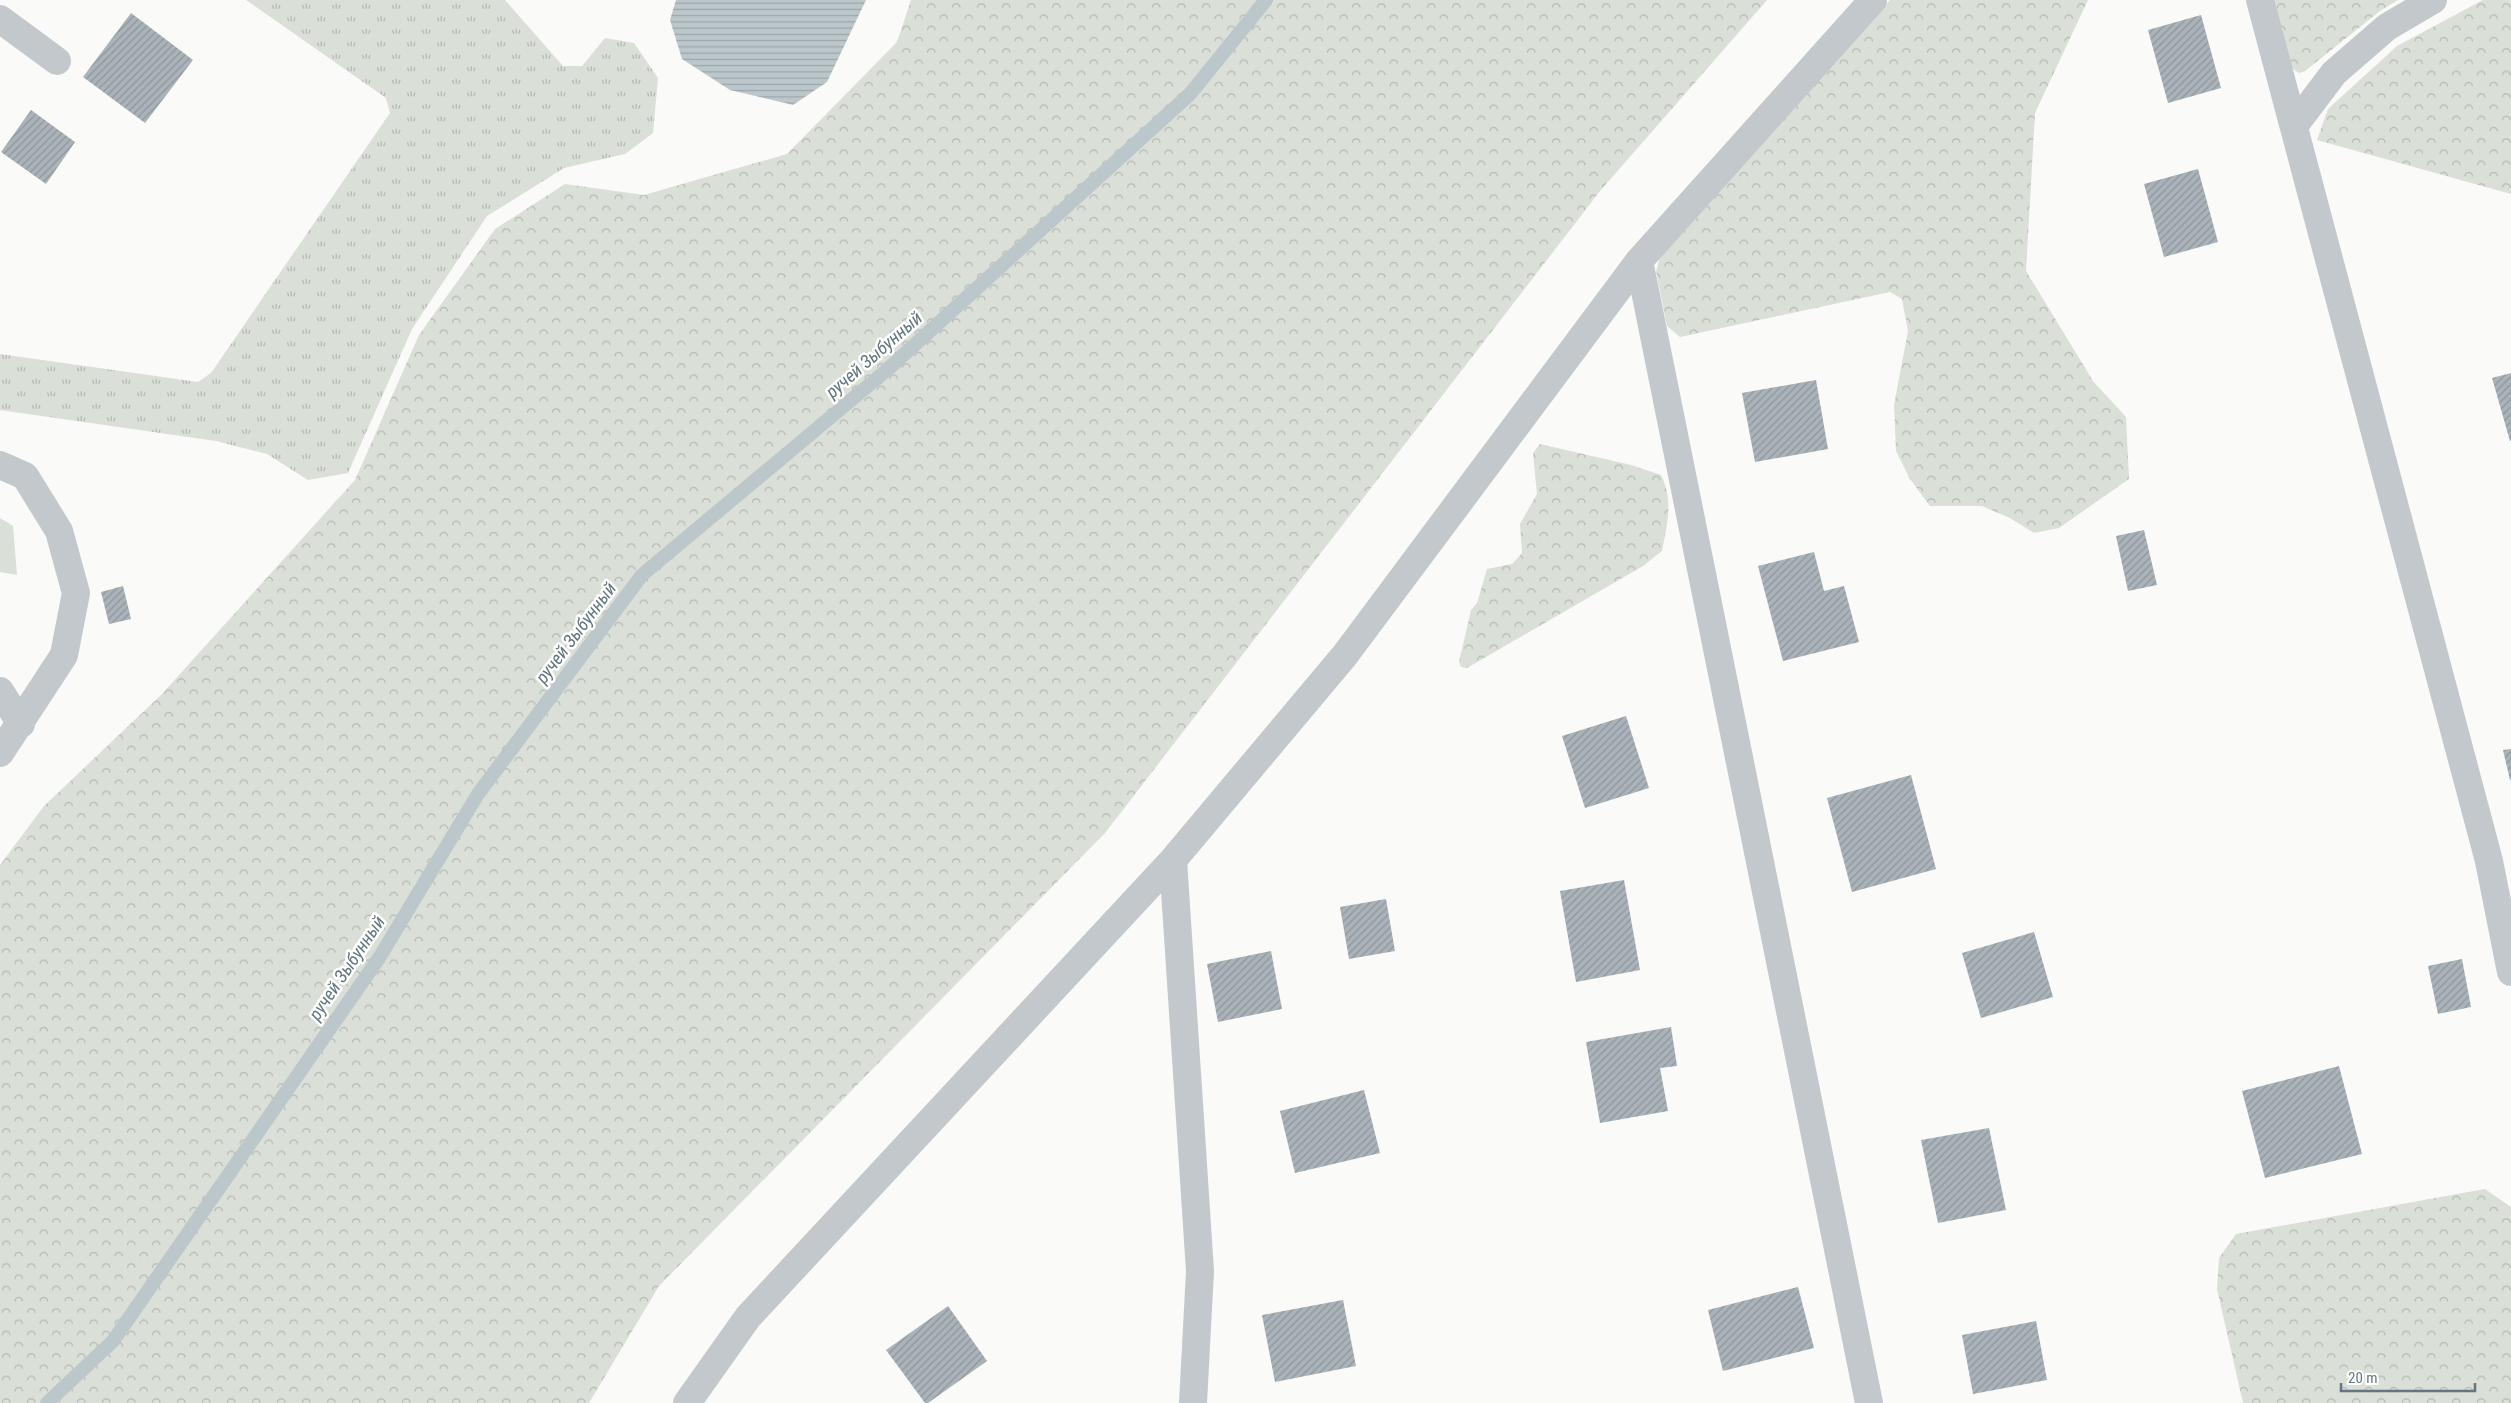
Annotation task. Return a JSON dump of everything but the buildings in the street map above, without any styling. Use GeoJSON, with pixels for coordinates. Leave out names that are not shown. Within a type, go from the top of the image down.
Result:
{"type":"FeatureCollection","features":[{"type":"Feature","properties":{"kind":"street"},"geometry":{"type":"LineString","coordinates":[[0,7],[7,0]]}},
{"type":"Feature","properties":{"kind":"street"},"geometry":{"type":"LineString","coordinates":[[687,1403],[748,1317],[1172,860],[1345,655],[1639,261],[1873,0]]}},
{"type":"Feature","properties":{"kind":"street"},"geometry":{"type":"LineString","coordinates":[[2260,0],[2489,861],[2511,972]]}},
{"type":"Feature","properties":{"kind":"street"},"geometry":{"type":"LineString","coordinates":[[2294,126],[2334,73],[2388,27],[2433,0]]}},
{"type":"Feature","properties":{"kind":"street"},"geometry":{"type":"LineString","coordinates":[[0,19],[57,61]]}},
{"type":"Feature","properties":{"kind":"street"},"geometry":{"type":"LineString","coordinates":[[1639,261],[1868,1403]]}},
{"type":"Feature","properties":{"kind":"street"},"geometry":{"type":"LineString","coordinates":[[0,465],[25,476],[59,531],[76,593],[64,655],[21,724],[0,753]]}},
{"type":"Feature","properties":{"kind":"street"},"geometry":{"type":"LineString","coordinates":[[0,691],[21,724]]}},
{"type":"Feature","properties":{"kind":"street"},"geometry":{"type":"LineString","coordinates":[[1172,860],[1200,1272],[1193,1403]]}},
{"type":"Feature","properties":{"kind":"green space"},"geometry":{"type":"Polygon","coordinates":[[[246,0],[505,0],[563,66],[582,66],[605,38],[634,43],[658,78],[653,133],[625,154],[564,168],[487,216],[412,329],[348,473],[308,480],[267,454],[216,441],[0,410],[0,354],[198,382],[211,373],[390,113],[386,98],[246,0]]]}},
{"type":"Feature","properties":{"kind":"green space"},"geometry":{"type":"Polygon","coordinates":[[[911,0],[1767,0],[1600,191],[1105,833],[659,1286],[589,1403],[0,1403],[0,865],[44,806],[161,695],[355,480],[419,335],[495,229],[565,184],[644,195],[787,154],[897,42],[911,0]]]}},
{"type":"Feature","properties":{"kind":"green space"},"geometry":{"type":"Polygon","coordinates":[[[1890,0],[2088,0],[2035,113],[2026,271],[2093,381],[2126,417],[2129,479],[2059,528],[2034,533],[2010,518],[1982,506],[1930,506],[1910,479],[1896,451],[1894,405],[1908,331],[1902,299],[1890,292],[1680,337],[1667,326],[1656,272],[1660,257],[1890,0]]]}},
{"type":"Feature","properties":{"kind":"green space"},"geometry":{"type":"Polygon","coordinates":[[[2271,0],[2398,0],[2380,11],[2305,71],[2299,73],[2290,67],[2271,0]]]}},
{"type":"Feature","properties":{"kind":"green space"},"geometry":{"type":"Polygon","coordinates":[[[2483,0],[2511,0],[2511,194],[2317,140],[2328,109],[2397,46],[2483,0]]]}},
{"type":"Feature","properties":{"kind":"green space"},"geometry":{"type":"Polygon","coordinates":[[[1540,444],[1631,465],[1661,475],[1668,503],[1662,551],[1643,566],[1467,668],[1461,667],[1459,662],[1471,610],[1477,603],[1487,569],[1512,564],[1522,553],[1520,524],[1537,494],[1533,453],[1540,444]]]}},
{"type":"Feature","properties":{"kind":"green space"},"geometry":{"type":"Polygon","coordinates":[[[0,518],[13,526],[17,575],[0,572],[0,518]]]}},
{"type":"Feature","properties":{"kind":"green space"},"geometry":{"type":"Polygon","coordinates":[[[2485,1189],[2511,1207],[2511,1403],[2243,1403],[2217,1289],[2219,1258],[2236,1234],[2485,1189]]]}},
{"type":"Feature","properties":{"kind":"shaded area"},"geometry":{"type":"Polygon","coordinates":[[[676,0],[866,0],[827,82],[793,105],[730,90],[682,59],[670,20],[676,0]]]}},
{"type":"Feature","properties":{"kind":"waterway","name":"ручей Зыбунный"},"geometry":{"type":"LineString","coordinates":[[47,1403],[113,1341],[379,958],[478,794],[642,575],[887,370],[1190,94],[1266,0]]}}]}
